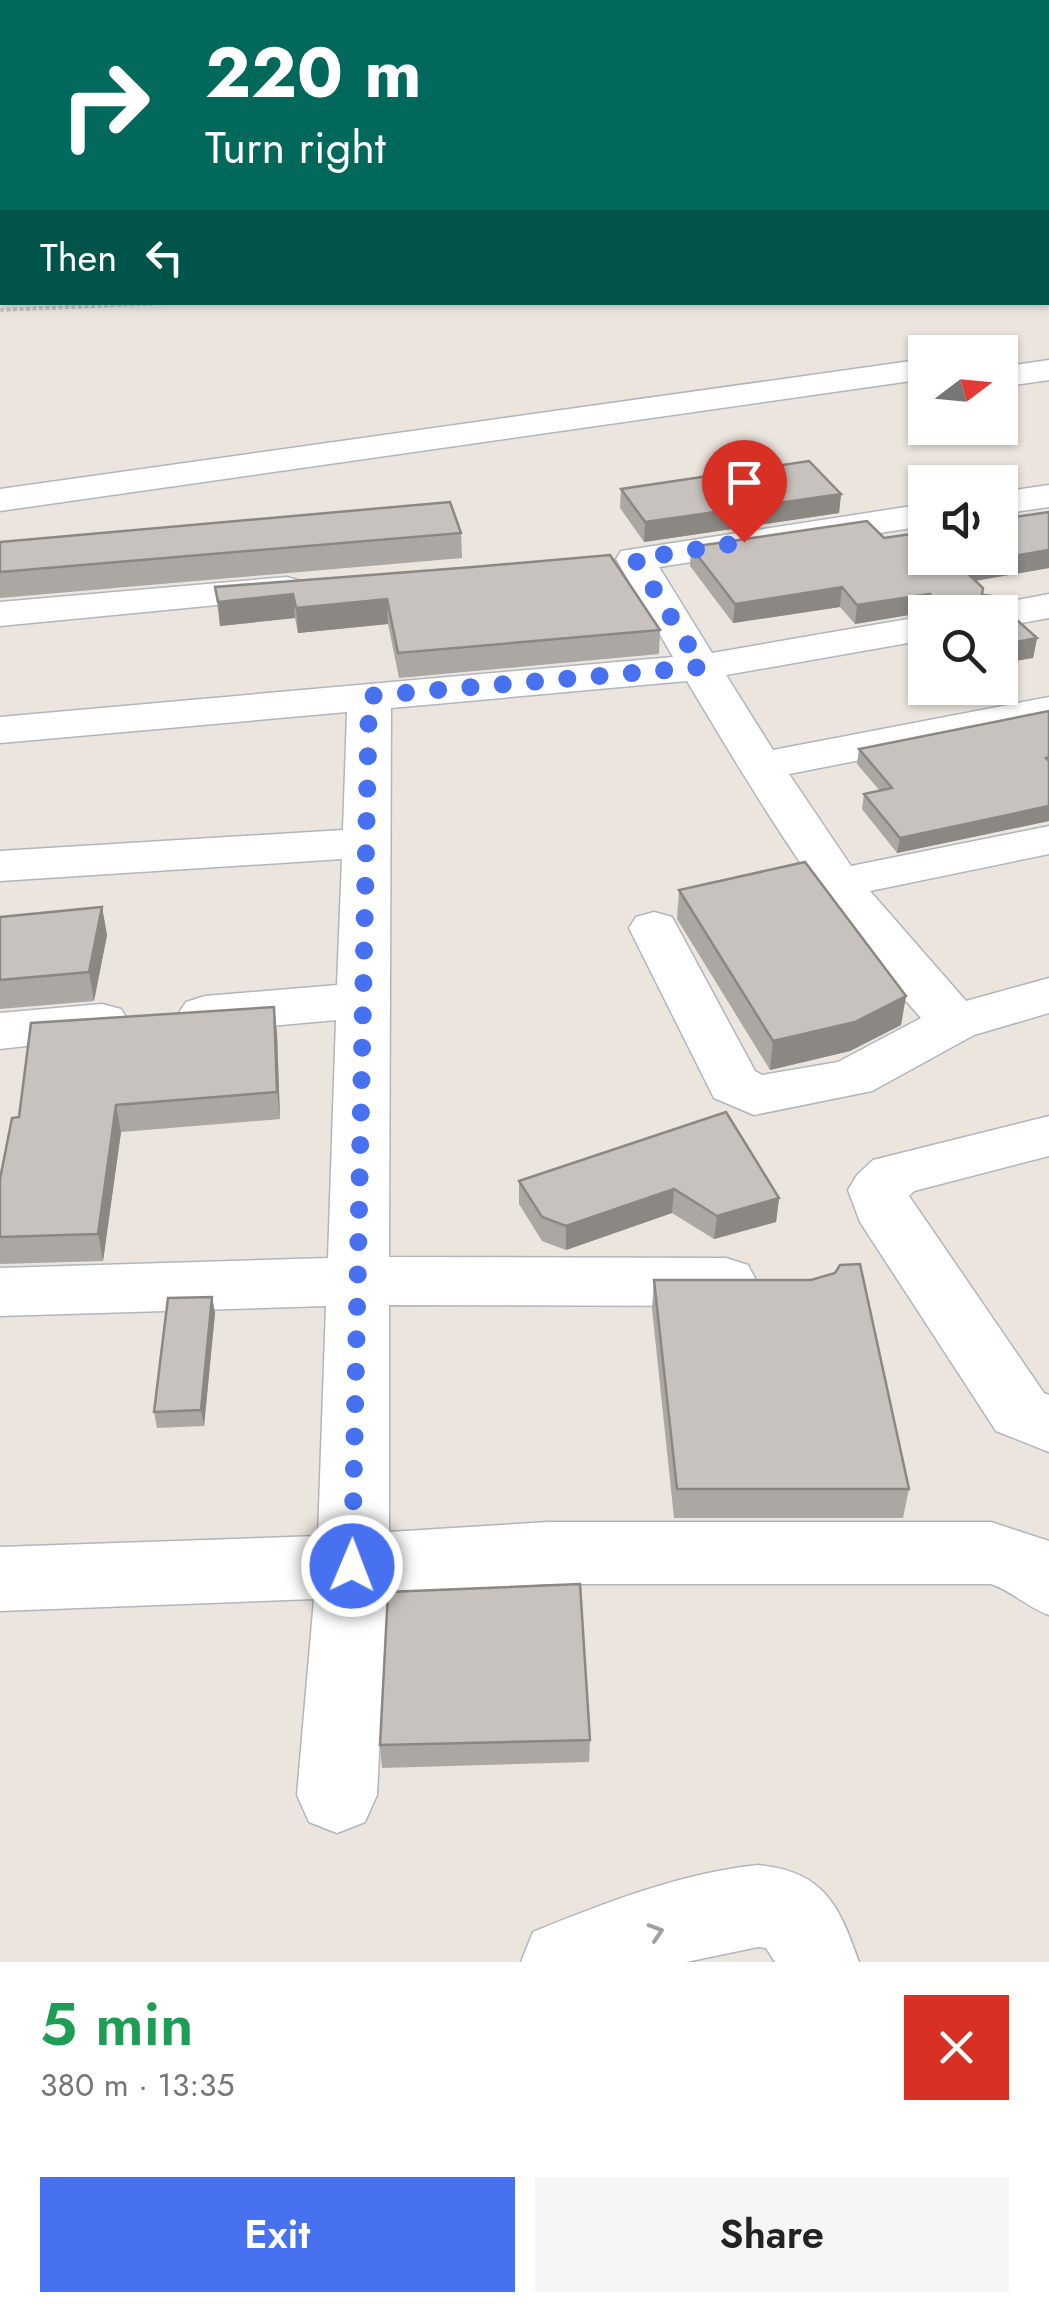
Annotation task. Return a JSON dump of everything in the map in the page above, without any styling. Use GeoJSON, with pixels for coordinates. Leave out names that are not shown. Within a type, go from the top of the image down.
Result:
{"type":"FeatureCollection","features":[{"type":"Feature","properties":{"kind":"street"},"geometry":{"type":"LineString","coordinates":[[1018,356],[1049,352]]}},
{"type":"Feature","properties":{"kind":"street"},"geometry":{"type":"LineString","coordinates":[[1018,375],[1049,370]]}},
{"type":"Feature","properties":{"kind":"street"},"geometry":{"type":"LineString","coordinates":[[778,400],[908,373]]}},
{"type":"Feature","properties":{"kind":"street"},"geometry":{"type":"LineString","coordinates":[[1,512],[778,400],[908,389]]}},
{"type":"Feature","properties":{"kind":"street"},"geometry":{"type":"LineString","coordinates":[[595,562],[908,518]]}},
{"type":"Feature","properties":{"kind":"street"},"geometry":{"type":"LineString","coordinates":[[635,559],[839,883],[928,995],[955,1022]]}},
{"type":"Feature","properties":{"kind":"street"},"geometry":{"type":"LineString","coordinates":[[0,614],[318,586]]}},
{"type":"Feature","properties":{"kind":"street"},"geometry":{"type":"LineString","coordinates":[[1018,612],[1049,606]]}},
{"type":"Feature","properties":{"kind":"street"},"geometry":{"type":"LineString","coordinates":[[0,730],[702,667],[908,631]]}},
{"type":"Feature","properties":{"kind":"street"},"geometry":{"type":"LineString","coordinates":[[337,1795],[352,1566],[369,696]]}},
{"type":"Feature","properties":{"kind":"street"},"geometry":{"type":"LineString","coordinates":[[762,766],[1049,710]]}},
{"type":"Feature","properties":{"kind":"street"},"geometry":{"type":"LineString","coordinates":[[839,883],[1049,840]]}},
{"type":"Feature","properties":{"kind":"street"},"geometry":{"type":"LineString","coordinates":[[0,866],[366,843]]}},
{"type":"Feature","properties":{"kind":"street"},"geometry":{"type":"LineString","coordinates":[[654,928],[734,1084],[754,1096],[852,1078],[955,1022],[1049,995]]}},
{"type":"Feature","properties":{"kind":"street"},"geometry":{"type":"LineString","coordinates":[[0,1031],[363,1000]]}},
{"type":"Feature","properties":{"kind":"street"},"geometry":{"type":"LineString","coordinates":[[1049,1136],[894,1175],[878,1190],[881,1206],[1020,1412],[1049,1424]]}},
{"type":"Feature","properties":{"kind":"street"},"geometry":{"type":"LineString","coordinates":[[0,1292],[358,1281],[788,1282]]}},
{"type":"Feature","properties":{"kind":"street"},"geometry":{"type":"LineString","coordinates":[[0,1579],[352,1566],[548,1553],[990,1552],[1030,1566],[1049,1583]]}},
{"type":"Feature","properties":{"kind":"street"},"geometry":{"type":"LineString","coordinates":[[563,1962],[742,1905],[781,1909],[808,1932],[816,1962]]}},
{"type":"Feature","properties":{"kind":"path"},"geometry":{"type":"LineString","coordinates":[[54,309],[56,305]]}},
{"type":"Feature","properties":{"kind":"path"},"geometry":{"type":"LineString","coordinates":[[0,310],[131,305]]}},
{"type":"Feature","properties":{"kind":"building"},"geometry":{"type":"Polygon","coordinates":[[[809,461],[841,494],[645,522],[621,489],[809,461]]]}},
{"type":"Feature","properties":{"kind":"building"},"geometry":{"type":"Polygon","coordinates":[[[450,502],[461,533],[0,572],[0,542],[450,502]]]}},
{"type":"Feature","properties":{"kind":"building"},"geometry":{"type":"Polygon","coordinates":[[[1049,512],[1049,550],[1018,555],[1018,516],[1049,512]]]}},
{"type":"Feature","properties":{"kind":"building"},"geometry":{"type":"Polygon","coordinates":[[[867,521],[884,538],[908,534],[908,575],[969,575],[983,588],[982,595],[908,595],[857,605],[842,587],[735,604],[691,547],[867,521]]]}},
{"type":"Feature","properties":{"kind":"building"},"geometry":{"type":"Polygon","coordinates":[[[610,555],[660,630],[398,653],[387,599],[296,608],[293,594],[218,602],[215,587],[473,567],[610,555]]]}},
{"type":"Feature","properties":{"kind":"building"},"geometry":{"type":"Polygon","coordinates":[[[1018,621],[1037,638],[1018,642],[1018,621]]]}},
{"type":"Feature","properties":{"kind":"building"},"geometry":{"type":"Polygon","coordinates":[[[1049,711],[1049,806],[900,838],[864,794],[892,788],[859,749],[1049,711]]]}},
{"type":"Feature","properties":{"kind":"building"},"geometry":{"type":"Polygon","coordinates":[[[805,862],[906,996],[855,1022],[773,1041],[679,890],[805,862]]]}},
{"type":"Feature","properties":{"kind":"building"},"geometry":{"type":"Polygon","coordinates":[[[102,907],[89,972],[0,980],[0,917],[102,907]]]}},
{"type":"Feature","properties":{"kind":"building"},"geometry":{"type":"Polygon","coordinates":[[[274,1007],[277,1092],[116,1105],[98,1234],[0,1237],[0,1179],[12,1118],[19,1117],[31,1023],[274,1007]]]}},
{"type":"Feature","properties":{"kind":"building"},"geometry":{"type":"Polygon","coordinates":[[[726,1112],[779,1198],[717,1216],[674,1189],[566,1226],[542,1217],[519,1181],[726,1112]]]}},
{"type":"Feature","properties":{"kind":"building"},"geometry":{"type":"Polygon","coordinates":[[[860,1264],[909,1489],[677,1489],[654,1280],[811,1280],[835,1273],[840,1265],[860,1264]]]}},
{"type":"Feature","properties":{"kind":"building"},"geometry":{"type":"Polygon","coordinates":[[[212,1297],[201,1410],[154,1412],[168,1298],[212,1297]]]}},
{"type":"Feature","properties":{"kind":"building"},"geometry":{"type":"Polygon","coordinates":[[[580,1584],[590,1740],[380,1745],[388,1592],[580,1584]]]}},
{"type":"Feature","properties":{"kind":"route"},"geometry":{"type":"LineString","coordinates":[[352,1566],[369,696],[702,667],[635,559],[744,542]]}}]}
